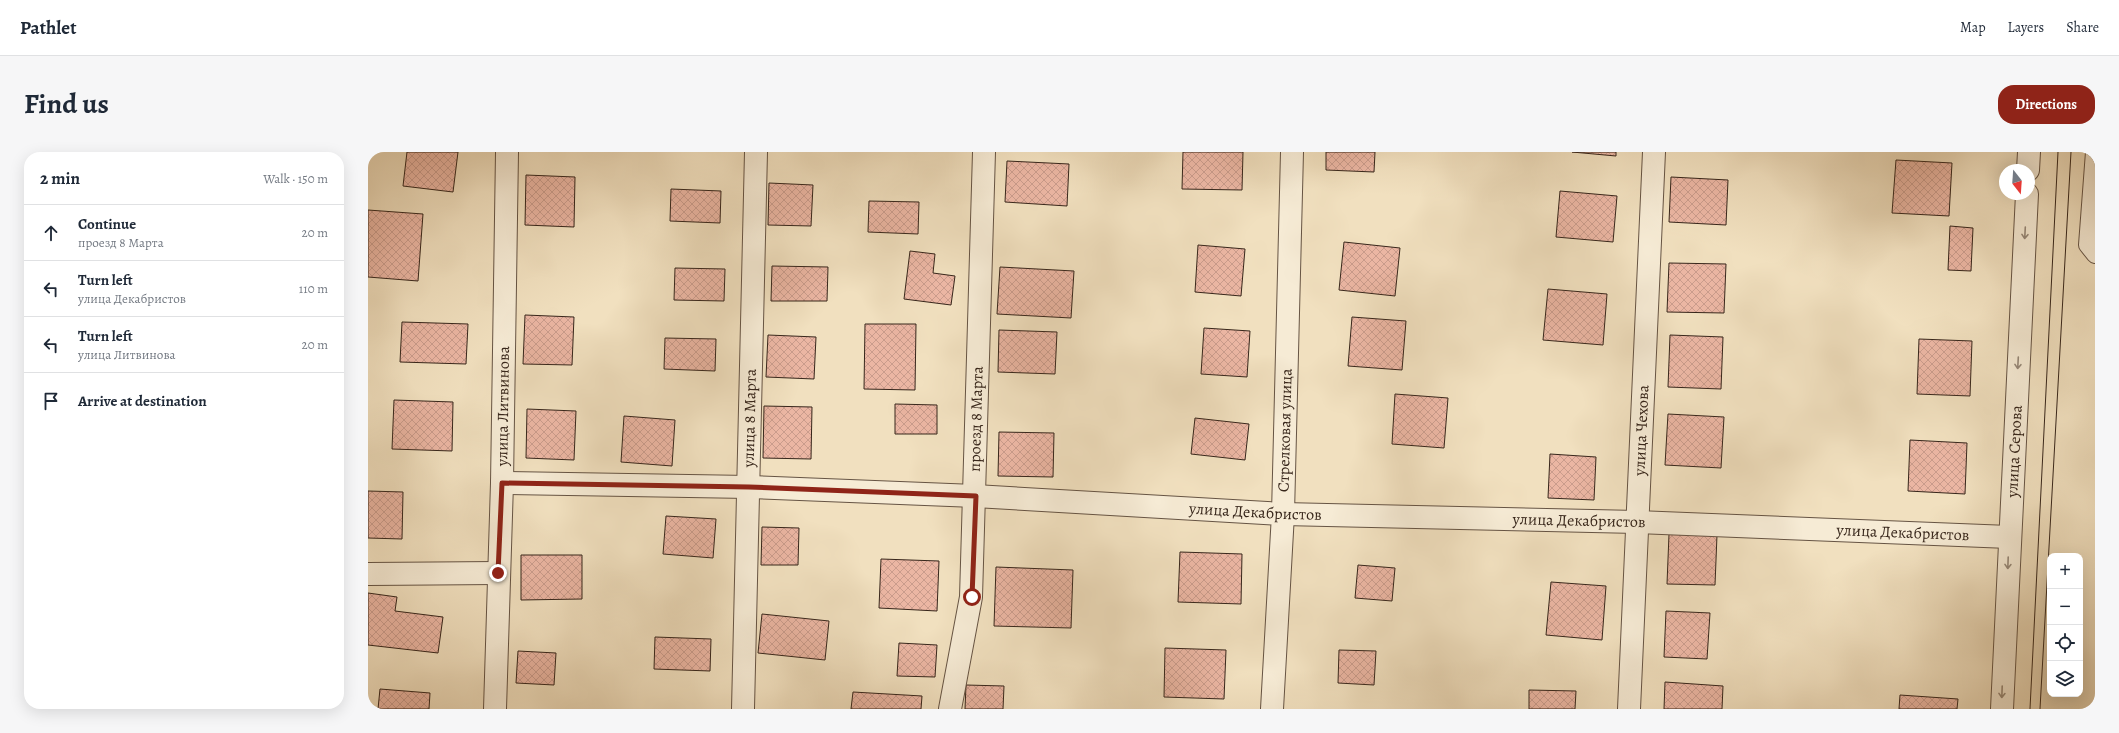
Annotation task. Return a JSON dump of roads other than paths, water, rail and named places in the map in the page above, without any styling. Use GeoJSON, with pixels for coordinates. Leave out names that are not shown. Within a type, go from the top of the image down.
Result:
{"type":"FeatureCollection","features":[{"type":"Feature","properties":{"kind":"street","name":"улица Литвинова"},"geometry":{"type":"LineString","coordinates":[[495,709],[498,573],[502,483],[506,152]]}},
{"type":"Feature","properties":{"kind":"street","name":"улица 8 Марта"},"geometry":{"type":"LineString","coordinates":[[743,709],[756,152]]}},
{"type":"Feature","properties":{"kind":"street","name":"проезд 8 Марта"},"geometry":{"type":"LineString","coordinates":[[950,709],[972,597],[976,496],[984,152]]}},
{"type":"Feature","properties":{"kind":"street","name":"Стрелковая улица"},"geometry":{"type":"LineString","coordinates":[[1272,709],[1283,514],[1292,152]]}},
{"type":"Feature","properties":{"kind":"street","name":"улица Чехова"},"geometry":{"type":"LineString","coordinates":[[1629,709],[1654,152]]}},
{"type":"Feature","properties":{"kind":"street"},"geometry":{"type":"LineString","coordinates":[[2028,164],[2029,152]]}},
{"type":"Feature","properties":{"kind":"street","name":"улица Серова"},"geometry":{"type":"LineString","coordinates":[[2002,709],[2009,537],[2027,200]]}},
{"type":"Feature","properties":{"kind":"street","name":"улица Декабристов"},"geometry":{"type":"LineString","coordinates":[[502,483],[749,487],[976,496],[1283,514],[1637,522],[2009,537]]}},
{"type":"Feature","properties":{"kind":"street"},"geometry":{"type":"LineString","coordinates":[[368,574],[498,573]]}},
{"type":"Feature","properties":{"kind":"lane"},"geometry":{"type":"LineString","coordinates":[[2094,152],[2087,245],[2095,255]]}},
{"type":"Feature","properties":{"kind":"tram line"},"geometry":{"type":"LineString","coordinates":[[2030,709],[2058,152]]}},
{"type":"Feature","properties":{"kind":"tram line"},"geometry":{"type":"LineString","coordinates":[[2040,709],[2071,152]]}}]}
